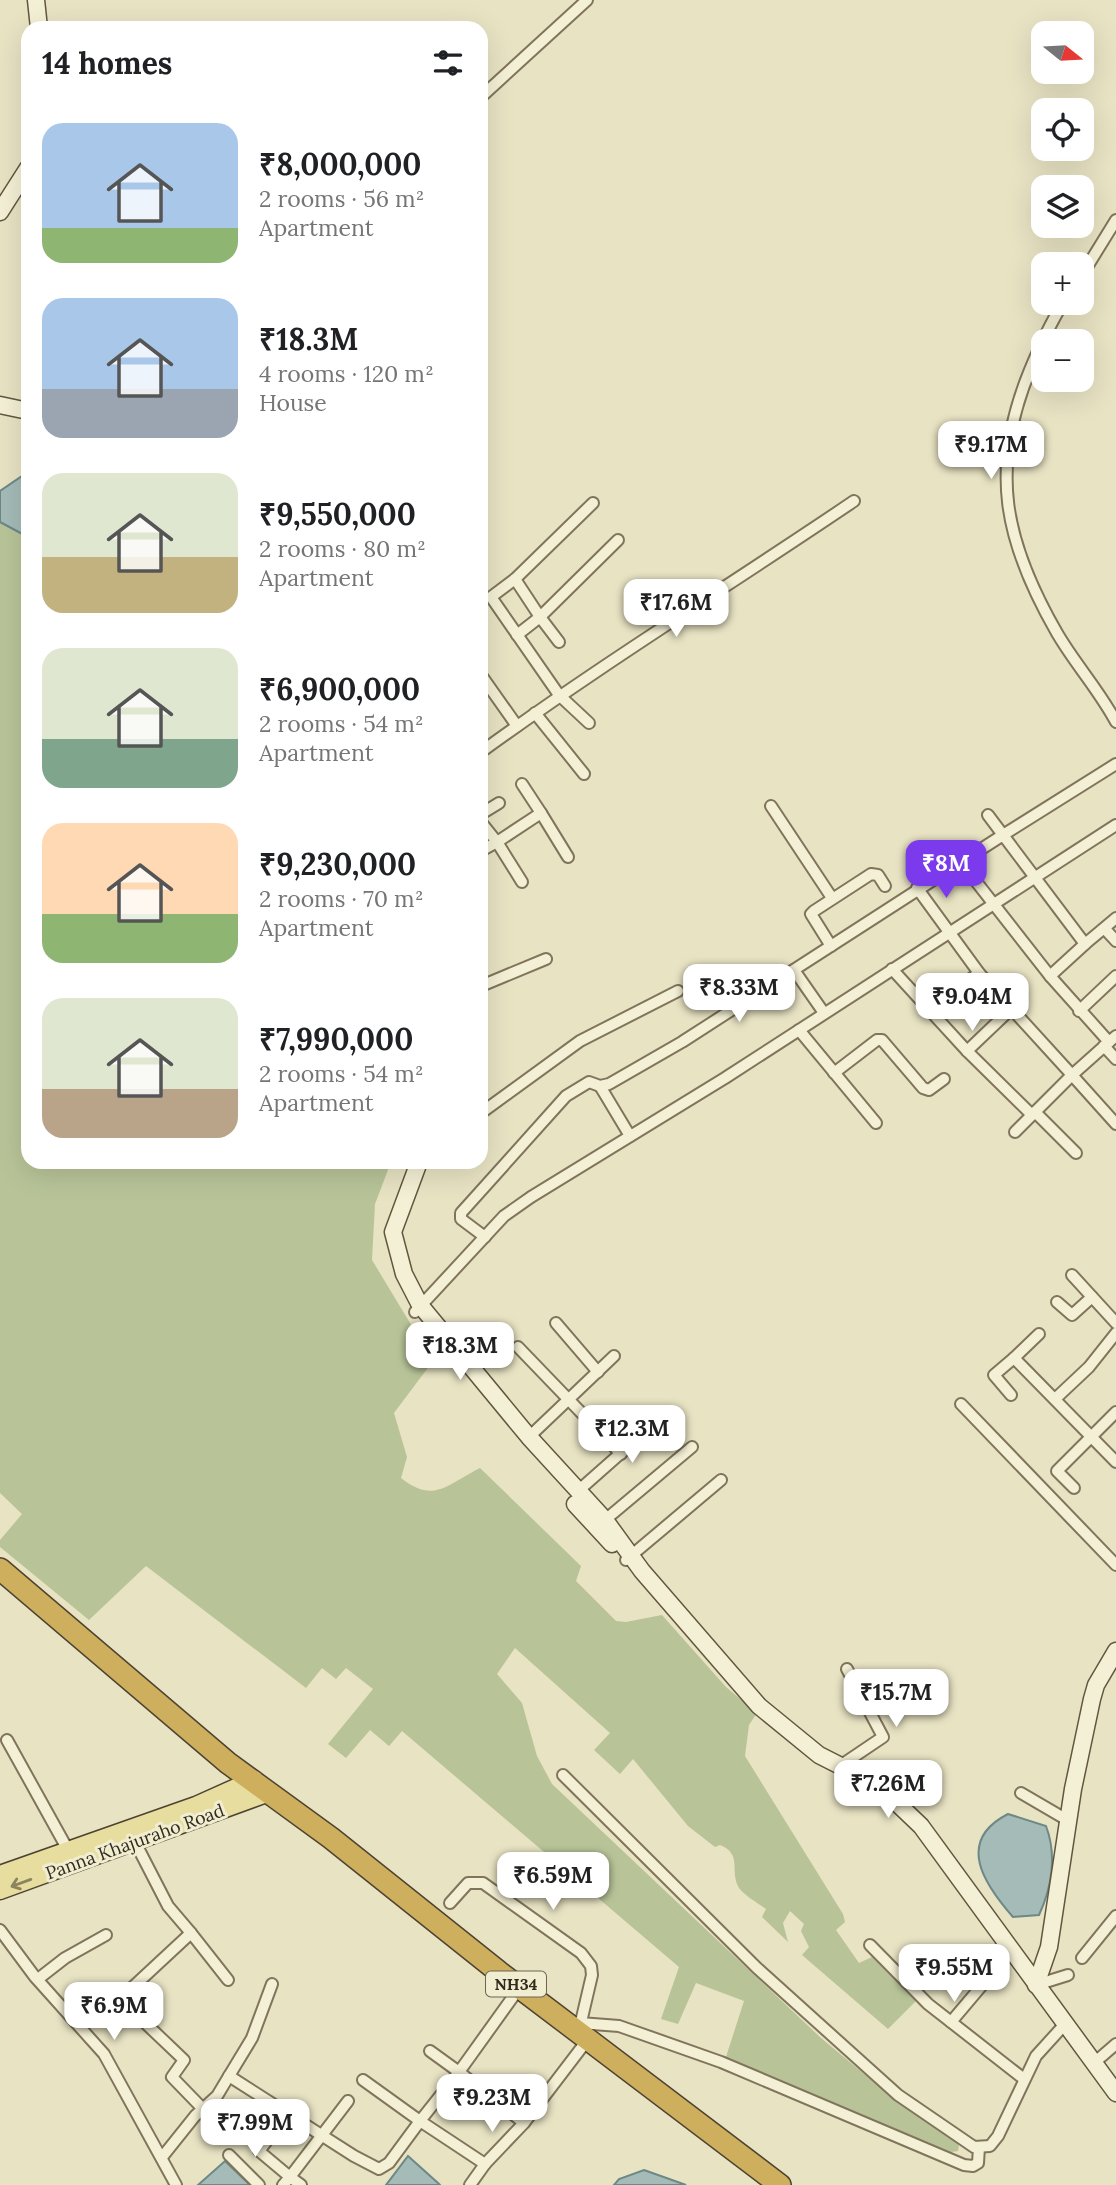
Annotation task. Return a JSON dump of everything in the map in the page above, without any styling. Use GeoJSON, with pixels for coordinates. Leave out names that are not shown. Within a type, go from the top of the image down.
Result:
{"type":"FeatureCollection","features":[{"type":"Feature","properties":{"kind":"highway","name":"NH34"},"geometry":{"type":"LineString","coordinates":[[0,1569],[256,1788],[517,1991],[582,2047],[768,2182]]}},
{"type":"Feature","properties":{"kind":"highway","name":"NH34"},"geometry":{"type":"LineString","coordinates":[[517,1991],[573,2022],[768,2182]]}},
{"type":"Feature","properties":{"kind":"main road","name":"Panna Khajuraho Road"},"geometry":{"type":"LineString","coordinates":[[0,1875],[256,1788]]}},
{"type":"Feature","properties":{"kind":"main road","name":"Panna Khajuraho Road"},"geometry":{"type":"LineString","coordinates":[[0,1890],[135,1842],[256,1788]]}},
{"type":"Feature","properties":{"kind":"street"},"geometry":{"type":"LineString","coordinates":[[36,0],[38,21]]}},
{"type":"Feature","properties":{"kind":"street"},"geometry":{"type":"LineString","coordinates":[[488,91],[587,0]]}},
{"type":"Feature","properties":{"kind":"street"},"geometry":{"type":"LineString","coordinates":[[0,212],[21,179]]}},
{"type":"Feature","properties":{"kind":"street"},"geometry":{"type":"LineString","coordinates":[[1094,256],[1116,220]]}},
{"type":"Feature","properties":{"kind":"street"},"geometry":{"type":"LineString","coordinates":[[1055,315],[1015,410],[1007,443],[1009,512],[1016,550],[1030,582],[1057,633],[1116,722]]}},
{"type":"Feature","properties":{"kind":"street"},"geometry":{"type":"LineString","coordinates":[[0,405],[21,410]]}},
{"type":"Feature","properties":{"kind":"street"},"geometry":{"type":"LineString","coordinates":[[488,747],[559,695],[854,501]]}},
{"type":"Feature","properties":{"kind":"street"},"geometry":{"type":"LineString","coordinates":[[488,599],[515,579],[593,503]]}},
{"type":"Feature","properties":{"kind":"street"},"geometry":{"type":"LineString","coordinates":[[517,635],[540,617],[618,540]]}},
{"type":"Feature","properties":{"kind":"street"},"geometry":{"type":"LineString","coordinates":[[515,579],[559,642]]}},
{"type":"Feature","properties":{"kind":"street"},"geometry":{"type":"LineString","coordinates":[[488,603],[517,635],[559,695],[589,723]]}},
{"type":"Feature","properties":{"kind":"street"},"geometry":{"type":"LineString","coordinates":[[488,685],[517,726]]}},
{"type":"Feature","properties":{"kind":"street"},"geometry":{"type":"LineString","coordinates":[[535,713],[584,774]]}},
{"type":"Feature","properties":{"kind":"street"},"geometry":{"type":"LineString","coordinates":[[600,1086],[682,1042],[960,861],[1116,764]]}},
{"type":"Feature","properties":{"kind":"street"},"geometry":{"type":"LineString","coordinates":[[522,783],[568,857]]}},
{"type":"Feature","properties":{"kind":"street"},"geometry":{"type":"LineString","coordinates":[[488,810],[499,803]]}},
{"type":"Feature","properties":{"kind":"street"},"geometry":{"type":"LineString","coordinates":[[771,806],[832,898]]}},
{"type":"Feature","properties":{"kind":"street"},"geometry":{"type":"LineString","coordinates":[[488,847],[541,813]]}},
{"type":"Feature","properties":{"kind":"street"},"geometry":{"type":"LineString","coordinates":[[988,814],[1033,878],[1085,944]]}},
{"type":"Feature","properties":{"kind":"street"},"geometry":{"type":"LineString","coordinates":[[418,1308],[504,1216],[531,1197],[799,1030],[1116,825]]}},
{"type":"Feature","properties":{"kind":"street"},"geometry":{"type":"LineString","coordinates":[[488,831],[523,882]]}},
{"type":"Feature","properties":{"kind":"street"},"geometry":{"type":"LineString","coordinates":[[960,861],[992,905],[1079,1012],[1110,1041],[1116,1059]]}},
{"type":"Feature","properties":{"kind":"street"},"geometry":{"type":"LineString","coordinates":[[831,946],[811,914],[871,874],[878,875],[885,886]]}},
{"type":"Feature","properties":{"kind":"street"},"geometry":{"type":"LineString","coordinates":[[918,888],[979,973],[1116,1124]]}},
{"type":"Feature","properties":{"kind":"street"},"geometry":{"type":"LineString","coordinates":[[1050,976],[1116,918]]}},
{"type":"Feature","properties":{"kind":"street"},"geometry":{"type":"LineString","coordinates":[[1105,929],[1116,941]]}},
{"type":"Feature","properties":{"kind":"street"},"geometry":{"type":"LineString","coordinates":[[488,983],[545,959]]}},
{"type":"Feature","properties":{"kind":"street"},"geometry":{"type":"LineString","coordinates":[[892,969],[967,1051],[1076,1153]]}},
{"type":"Feature","properties":{"kind":"street"},"geometry":{"type":"LineString","coordinates":[[794,970],[824,1013]]}},
{"type":"Feature","properties":{"kind":"street"},"geometry":{"type":"LineString","coordinates":[[929,1009],[979,973]]}},
{"type":"Feature","properties":{"kind":"street"},"geometry":{"type":"LineString","coordinates":[[1079,1012],[1116,976]]}},
{"type":"Feature","properties":{"kind":"street"},"geometry":{"type":"LineString","coordinates":[[488,1108],[580,1041],[678,990]]}},
{"type":"Feature","properties":{"kind":"street"},"geometry":{"type":"LineString","coordinates":[[967,1051],[1011,1009]]}},
{"type":"Feature","properties":{"kind":"street"},"geometry":{"type":"LineString","coordinates":[[799,1030],[876,1124]]}},
{"type":"Feature","properties":{"kind":"street"},"geometry":{"type":"LineString","coordinates":[[834,1073],[877,1040],[882,1040],[923,1088],[929,1090],[944,1079]]}},
{"type":"Feature","properties":{"kind":"street"},"geometry":{"type":"LineString","coordinates":[[1015,1132],[1110,1041]]}},
{"type":"Feature","properties":{"kind":"street"},"geometry":{"type":"LineString","coordinates":[[485,1237],[461,1219],[461,1213],[566,1096],[589,1082],[600,1086],[630,1136]]}},
{"type":"Feature","properties":{"kind":"street"},"geometry":{"type":"LineString","coordinates":[[407,1169],[386,1237],[390,1261],[418,1308],[554,1481],[642,1571],[759,1706],[819,1755],[878,1785],[921,1826],[1116,2093]]}},
{"type":"Feature","properties":{"kind":"street"},"geometry":{"type":"LineString","coordinates":[[416,1169],[393,1232],[397,1256],[418,1308],[605,1520],[629,1557]]}},
{"type":"Feature","properties":{"kind":"street"},"geometry":{"type":"LineString","coordinates":[[1072,1275],[1112,1318]]}},
{"type":"Feature","properties":{"kind":"street"},"geometry":{"type":"LineString","coordinates":[[1058,1302],[1072,1315],[1092,1297]]}},
{"type":"Feature","properties":{"kind":"street"},"geometry":{"type":"LineString","coordinates":[[1112,1318],[1116,1304]]}},
{"type":"Feature","properties":{"kind":"street"},"geometry":{"type":"LineString","coordinates":[[556,1323],[598,1372]]}},
{"type":"Feature","properties":{"kind":"street"},"geometry":{"type":"LineString","coordinates":[[1055,1399],[1089,1367],[1116,1333]]}},
{"type":"Feature","properties":{"kind":"street"},"geometry":{"type":"LineString","coordinates":[[1011,1395],[994,1375],[1039,1334]]}},
{"type":"Feature","properties":{"kind":"street"},"geometry":{"type":"LineString","coordinates":[[519,1347],[621,1454]]}},
{"type":"Feature","properties":{"kind":"street"},"geometry":{"type":"LineString","coordinates":[[529,1437],[614,1356]]}},
{"type":"Feature","properties":{"kind":"street"},"geometry":{"type":"LineString","coordinates":[[1014,1358],[1116,1462]]}},
{"type":"Feature","properties":{"kind":"street"},"geometry":{"type":"LineString","coordinates":[[961,1404],[1116,1565]]}},
{"type":"Feature","properties":{"kind":"street"},"geometry":{"type":"LineString","coordinates":[[1074,1488],[1057,1471],[1092,1439],[1116,1412]]}},
{"type":"Feature","properties":{"kind":"street"},"geometry":{"type":"LineString","coordinates":[[578,1491],[665,1414]]}},
{"type":"Feature","properties":{"kind":"street"},"geometry":{"type":"LineString","coordinates":[[605,1520],[692,1447]]}},
{"type":"Feature","properties":{"kind":"street"},"geometry":{"type":"LineString","coordinates":[[629,1557],[721,1480]]}},
{"type":"Feature","properties":{"kind":"street"},"geometry":{"type":"LineString","coordinates":[[1036,1985],[1049,1947],[1069,1821],[1096,1685],[1116,1651]]}},
{"type":"Feature","properties":{"kind":"street"},"geometry":{"type":"LineString","coordinates":[[840,1766],[883,1738],[847,1669]]}},
{"type":"Feature","properties":{"kind":"street"},"geometry":{"type":"LineString","coordinates":[[7,1740],[68,1850]]}},
{"type":"Feature","properties":{"kind":"street"},"geometry":{"type":"LineString","coordinates":[[563,1775],[757,1968],[898,2095],[979,2147],[990,2146],[998,2136],[1036,2056],[1065,2024]]}},
{"type":"Feature","properties":{"kind":"street"},"geometry":{"type":"LineString","coordinates":[[1021,1793],[1069,1821]]}},
{"type":"Feature","properties":{"kind":"street"},"geometry":{"type":"LineString","coordinates":[[135,1842],[168,1906],[228,1980]]}},
{"type":"Feature","properties":{"kind":"street"},"geometry":{"type":"LineString","coordinates":[[450,1903],[468,1883],[483,1883],[581,1952],[591,1966],[592,1975],[573,2022],[619,2026],[721,2062],[964,2165],[973,2166],[978,2163],[979,2147]]}},
{"type":"Feature","properties":{"kind":"street"},"geometry":{"type":"LineString","coordinates":[[1082,1958],[1116,1916]]}},
{"type":"Feature","properties":{"kind":"street"},"geometry":{"type":"LineString","coordinates":[[0,1930],[38,1979],[104,2054],[163,2156],[176,2185]]}},
{"type":"Feature","properties":{"kind":"street"},"geometry":{"type":"LineString","coordinates":[[191,1933],[120,1999],[184,2060],[172,2077],[203,2109]]}},
{"type":"Feature","properties":{"kind":"street"},"geometry":{"type":"LineString","coordinates":[[38,1979],[65,1958],[106,1935]]}},
{"type":"Feature","properties":{"kind":"street"},"geometry":{"type":"LineString","coordinates":[[870,1945],[928,2004],[1024,2079]]}},
{"type":"Feature","properties":{"kind":"street"},"geometry":{"type":"LineString","coordinates":[[951,2022],[1011,1951]]}},
{"type":"Feature","properties":{"kind":"street"},"geometry":{"type":"LineString","coordinates":[[1036,1985],[1068,1975]]}},
{"type":"Feature","properties":{"kind":"street"},"geometry":{"type":"LineString","coordinates":[[163,2156],[217,2096],[253,2038],[272,1984]]}},
{"type":"Feature","properties":{"kind":"street"},"geometry":{"type":"LineString","coordinates":[[229,2076],[379,2169],[389,2163],[517,1991]]}},
{"type":"Feature","properties":{"kind":"street"},"geometry":{"type":"LineString","coordinates":[[1094,2063],[1116,2044]]}},
{"type":"Feature","properties":{"kind":"street"},"geometry":{"type":"LineString","coordinates":[[470,2185],[485,2164],[524,2123],[582,2047]]}},
{"type":"Feature","properties":{"kind":"street"},"geometry":{"type":"LineString","coordinates":[[430,2051],[524,2123]]}},
{"type":"Feature","properties":{"kind":"street"},"geometry":{"type":"LineString","coordinates":[[363,2081],[485,2164]]}},
{"type":"Feature","properties":{"kind":"street"},"geometry":{"type":"LineString","coordinates":[[287,2181],[348,2101]]}},
{"type":"Feature","properties":{"kind":"street"},"geometry":{"type":"LineString","coordinates":[[289,2113],[260,2151],[287,2181],[301,2185]]}},
{"type":"Feature","properties":{"kind":"street"},"geometry":{"type":"LineString","coordinates":[[229,2155],[259,2185]]}},
{"type":"Feature","properties":{"kind":"green space"},"geometry":{"type":"Polygon","coordinates":[[[0,522],[21,534],[21,1169],[388,1169],[375,1204],[372,1260],[433,1361],[394,1413],[407,1457],[401,1478],[412,1486],[432,1491],[480,1468],[581,1566],[576,1581],[616,1621],[626,1622],[662,1615],[726,1687],[757,1713],[749,1725],[745,1756],[843,1914],[845,1922],[836,1930],[859,1963],[872,1957],[916,2001],[888,2029],[802,1955],[809,1947],[801,1931],[804,1924],[790,1911],[783,1923],[788,1942],[762,1917],[766,1909],[739,1888],[731,1853],[720,1845],[715,1847],[688,1826],[633,1759],[620,1774],[594,1750],[610,1733],[515,1648],[497,1674],[522,1703],[537,1756],[552,1784],[821,2038],[893,2098],[959,2144],[958,2151],[951,2152],[725,2060],[744,2001],[696,1983],[678,2024],[661,2019],[679,1967],[402,1731],[389,1746],[370,1730],[346,1758],[328,1744],[373,1689],[346,1668],[336,1679],[322,1668],[306,1688],[146,1566],[89,1620],[0,1547],[0,1540],[22,1514],[0,1493],[0,522]]]}},
{"type":"Feature","properties":{"kind":"water"},"geometry":{"type":"Polygon","coordinates":[[[21,477],[21,533],[0,522],[0,491],[21,477]]]}},
{"type":"Feature","properties":{"kind":"water"},"geometry":{"type":"Polygon","coordinates":[[[1008,1814],[1046,1826],[1052,1860],[1047,1893],[1039,1915],[1013,1917],[993,1891],[980,1863],[982,1837],[992,1825],[1008,1814]]]}},
{"type":"Feature","properties":{"kind":"water"},"geometry":{"type":"Polygon","coordinates":[[[408,2156],[438,2183],[440,2185],[386,2185],[408,2156]]]}},
{"type":"Feature","properties":{"kind":"water"},"geometry":{"type":"Polygon","coordinates":[[[225,2161],[250,2185],[198,2185],[225,2161]]]}},
{"type":"Feature","properties":{"kind":"water"},"geometry":{"type":"Polygon","coordinates":[[[644,2170],[686,2185],[614,2185],[619,2179],[644,2170]]]}}]}
